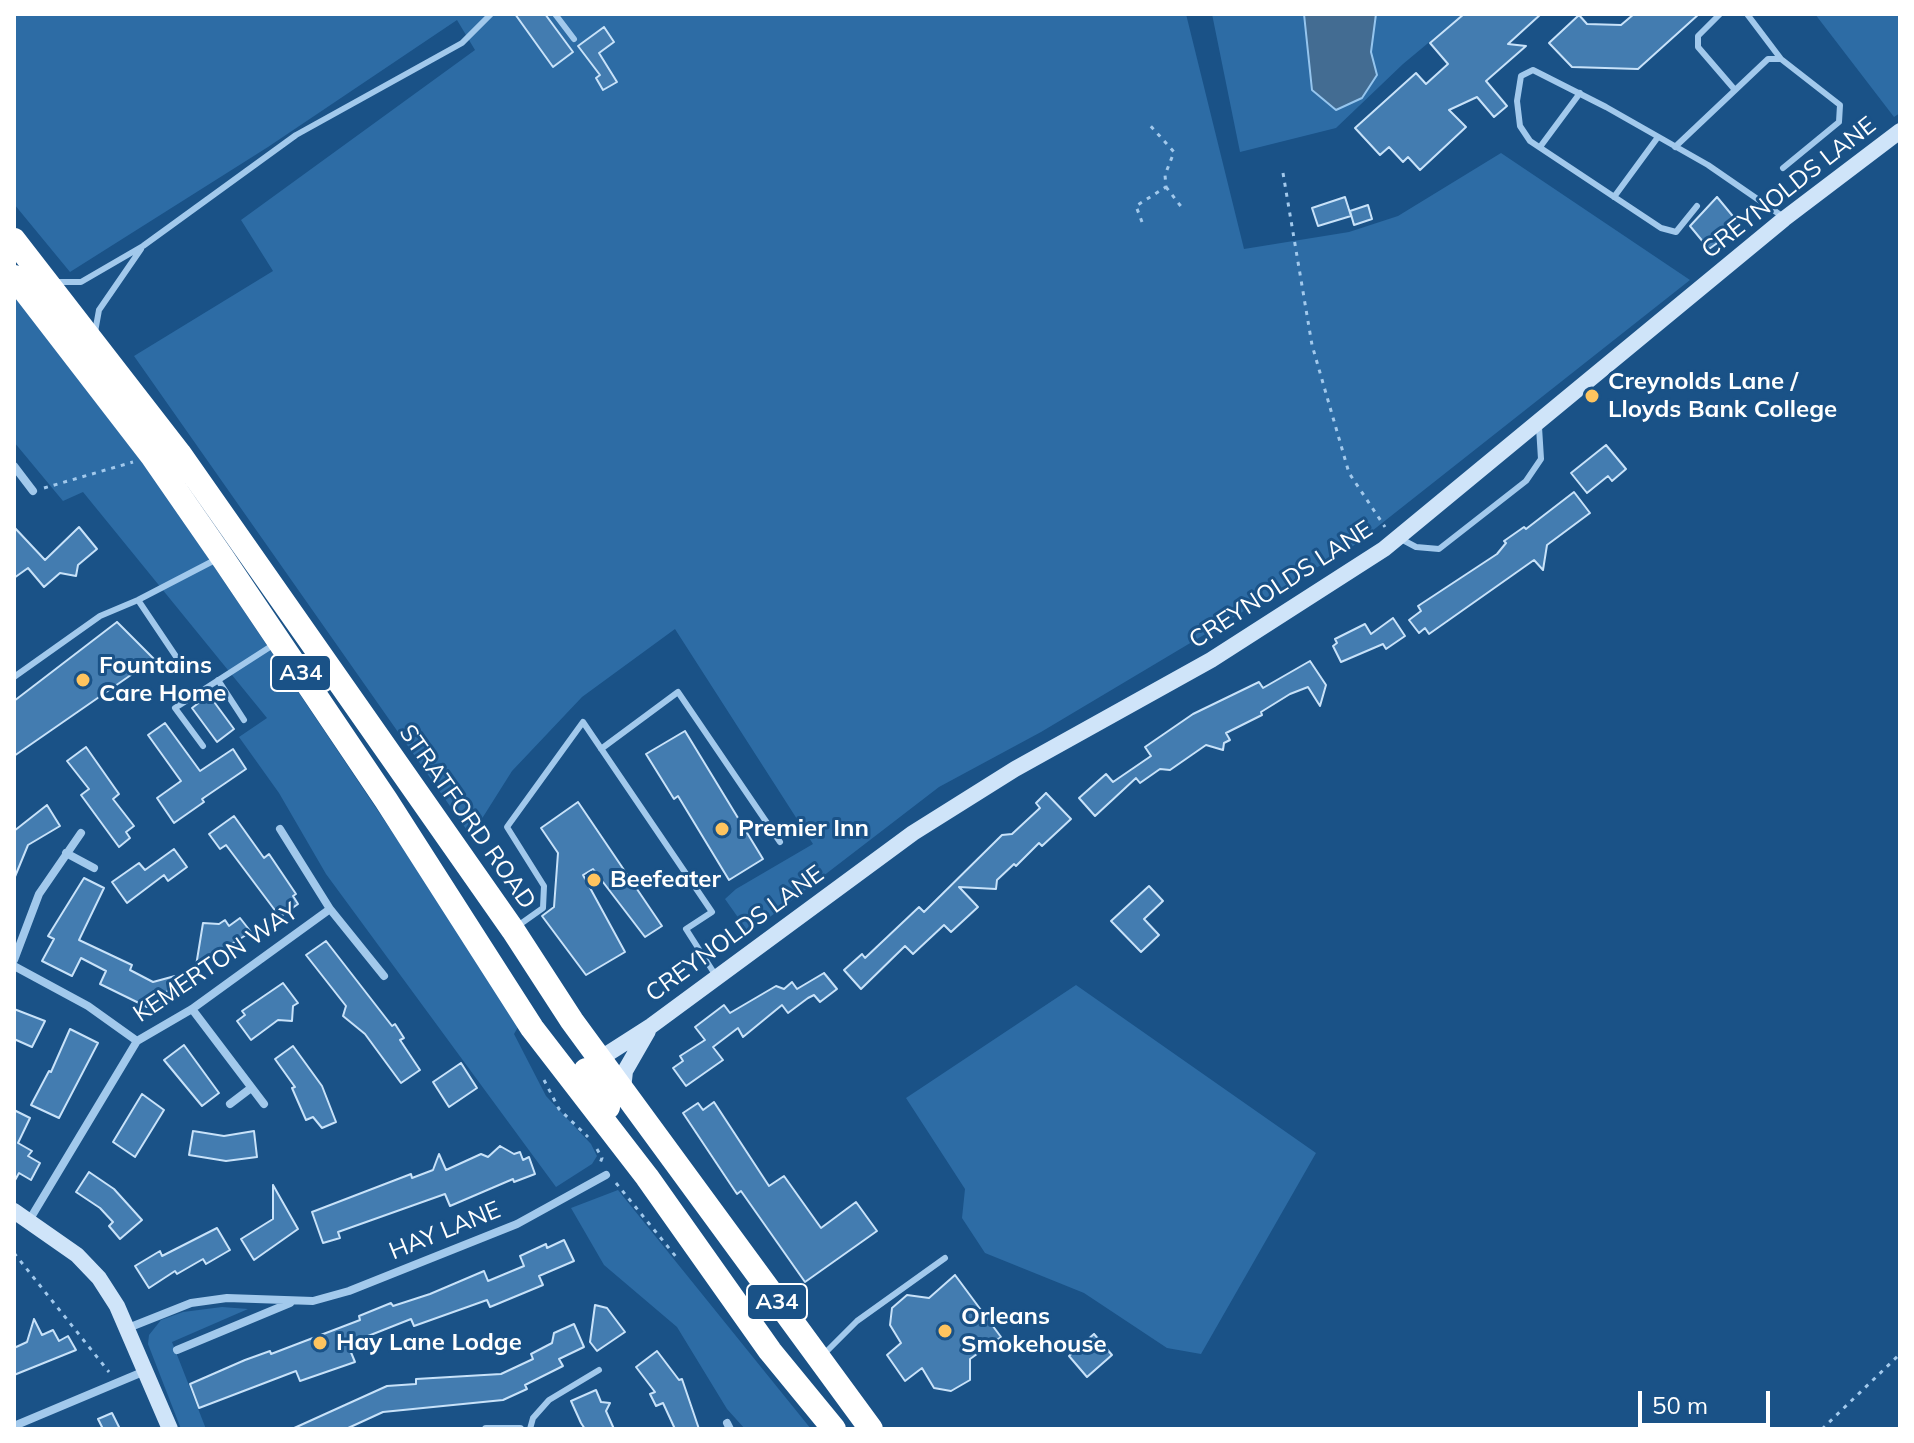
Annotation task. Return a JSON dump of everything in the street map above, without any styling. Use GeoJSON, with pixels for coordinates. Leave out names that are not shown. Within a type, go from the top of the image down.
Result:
{"type":"FeatureCollection","features":[{"type":"Feature","properties":{"kind":"highway","name":"STRATFORD ROAD"},"geometry":{"type":"LineString","coordinates":[[14,240],[179,453],[513,930],[586,1070]]}},
{"type":"Feature","properties":{"kind":"highway","name":"STRATFORD ROAD"},"geometry":{"type":"LineString","coordinates":[[14,277],[152,456],[222,557],[532,1028],[586,1070],[623,1089],[871,1429]]}},
{"type":"Feature","properties":{"kind":"highway","name":"A34"},"geometry":{"type":"LineString","coordinates":[[586,1070],[644,1157],[647,1177],[770,1351],[834,1429]]}},
{"type":"Feature","properties":{"kind":"street","name":"CREYNOLDS LANE"},"geometry":{"type":"LineString","coordinates":[[586,1070],[651,1026],[913,833],[1015,769],[1211,660],[1397,539],[1784,219],[1900,131]]}},
{"type":"Feature","properties":{"kind":"street"},"geometry":{"type":"LineString","coordinates":[[14,466],[33,491]]}},
{"type":"Feature","properties":{"kind":"street","name":"KEMERTON WAY"},"geometry":{"type":"LineString","coordinates":[[280,829],[330,909],[384,976]]}},
{"type":"Feature","properties":{"kind":"street"},"geometry":{"type":"LineString","coordinates":[[81,833],[39,894],[14,963],[88,1006],[137,1041]]}},
{"type":"Feature","properties":{"kind":"street"},"geometry":{"type":"LineString","coordinates":[[66,853],[94,868]]}},
{"type":"Feature","properties":{"kind":"street","name":"KEMERTON WAY"},"geometry":{"type":"LineString","coordinates":[[22,1215],[137,1041],[192,1009],[330,909]]}},
{"type":"Feature","properties":{"kind":"street"},"geometry":{"type":"LineString","coordinates":[[192,1009],[264,1104]]}},
{"type":"Feature","properties":{"kind":"street","name":"CREYNOLDS LANE"},"geometry":{"type":"LineString","coordinates":[[623,1089],[625,1071],[651,1026]]}},
{"type":"Feature","properties":{"kind":"street"},"geometry":{"type":"LineString","coordinates":[[230,1104],[251,1088]]}},
{"type":"Feature","properties":{"kind":"street","name":"HAY LANE"},"geometry":{"type":"LineString","coordinates":[[128,1328],[191,1303],[227,1298],[290,1303],[313,1301],[349,1291],[517,1224],[606,1175]]}},
{"type":"Feature","properties":{"kind":"street"},"geometry":{"type":"LineString","coordinates":[[22,1215],[77,1255],[99,1278],[128,1328],[170,1429]]}},
{"type":"Feature","properties":{"kind":"street","name":"HAY LANE"},"geometry":{"type":"LineString","coordinates":[[177,1350],[290,1303]]}},
{"type":"Feature","properties":{"kind":"street"},"geometry":{"type":"LineString","coordinates":[[14,1426],[145,1371]]}},
{"type":"Feature","properties":{"kind":"street"},"geometry":{"type":"LineString","coordinates":[[486,1429],[520,1429]]}},
{"type":"Feature","properties":{"kind":"lane"},"geometry":{"type":"LineString","coordinates":[[49,282],[81,282],[143,246],[296,135],[462,43],[491,14]]}},
{"type":"Feature","properties":{"kind":"lane"},"geometry":{"type":"LineString","coordinates":[[555,14],[574,39]]}},
{"type":"Feature","properties":{"kind":"lane"},"geometry":{"type":"LineString","coordinates":[[1720,14],[1698,36],[1698,47],[1735,90]]}},
{"type":"Feature","properties":{"kind":"lane"},"geometry":{"type":"LineString","coordinates":[[1747,14],[1781,59],[1840,105],[1839,122],[1783,168]]}},
{"type":"Feature","properties":{"kind":"lane"},"geometry":{"type":"LineString","coordinates":[[1675,147],[1768,59],[1781,59]]}},
{"type":"Feature","properties":{"kind":"lane"},"geometry":{"type":"LineString","coordinates":[[1697,206],[1676,232],[1661,228],[1540,147],[1520,126],[1517,101],[1521,76],[1533,70],[1580,93],[1747,189],[1784,219]]}},
{"type":"Feature","properties":{"kind":"lane"},"geometry":{"type":"LineString","coordinates":[[1540,147],[1580,93]]}},
{"type":"Feature","properties":{"kind":"lane"},"geometry":{"type":"LineString","coordinates":[[1614,197],[1658,137]]}},
{"type":"Feature","properties":{"kind":"lane"},"geometry":{"type":"LineString","coordinates":[[93,339],[99,310],[143,246]]}},
{"type":"Feature","properties":{"kind":"lane"},"geometry":{"type":"LineString","coordinates":[[1397,539],[1416,547],[1439,549],[1526,481],[1541,459],[1538,423]]}},
{"type":"Feature","properties":{"kind":"lane"},"geometry":{"type":"LineString","coordinates":[[14,677],[100,616],[222,557]]}},
{"type":"Feature","properties":{"kind":"lane"},"geometry":{"type":"LineString","coordinates":[[138,600],[179,661]]}},
{"type":"Feature","properties":{"kind":"lane"},"geometry":{"type":"LineString","coordinates":[[203,746],[175,708],[279,641]]}},
{"type":"Feature","properties":{"kind":"lane"},"geometry":{"type":"LineString","coordinates":[[218,680],[244,720]]}},
{"type":"Feature","properties":{"kind":"lane"},"geometry":{"type":"LineString","coordinates":[[601,749],[678,692],[780,842]]}},
{"type":"Feature","properties":{"kind":"lane"},"geometry":{"type":"LineString","coordinates":[[513,930],[543,908],[544,886],[507,827],[583,722],[712,912],[686,929],[716,976]]}},
{"type":"Feature","properties":{"kind":"lane"},"geometry":{"type":"LineString","coordinates":[[818,1359],[857,1321],[945,1258]]}},
{"type":"Feature","properties":{"kind":"lane"},"geometry":{"type":"LineString","coordinates":[[530,1429],[533,1418],[549,1400],[599,1370]]}},
{"type":"Feature","properties":{"kind":"path"},"geometry":{"type":"LineString","coordinates":[[1148,123],[1174,152],[1165,175],[1166,187],[1183,209]]}},
{"type":"Feature","properties":{"kind":"path"},"geometry":{"type":"LineString","coordinates":[[1283,173],[1312,345],[1349,473],[1397,539]]}},
{"type":"Feature","properties":{"kind":"path"},"geometry":{"type":"LineString","coordinates":[[1142,222],[1136,206],[1166,187]]}},
{"type":"Feature","properties":{"kind":"path"},"geometry":{"type":"LineString","coordinates":[[33,491],[152,456]]}},
{"type":"Feature","properties":{"kind":"path"},"geometry":{"type":"LineString","coordinates":[[540,1068],[559,1109],[593,1142],[602,1158],[599,1166]]}},
{"type":"Feature","properties":{"kind":"path"},"geometry":{"type":"LineString","coordinates":[[14,1253],[117,1381]]}},
{"type":"Feature","properties":{"kind":"path"},"geometry":{"type":"LineString","coordinates":[[1822,1429],[1900,1354]]}},
{"type":"Feature","properties":{"kind":"shaded area"},"geometry":{"type":"Polygon","coordinates":[[[14,14],[1186,14],[1244,249],[1349,232],[1398,216],[1501,153],[1690,280],[1353,546],[1041,732],[939,787],[749,933],[725,899],[736,889],[813,844],[675,629],[582,697],[512,771],[471,836],[134,356],[273,271],[241,220],[475,50],[457,20],[268,147],[70,272],[14,204],[14,14]]]}},
{"type":"Feature","properties":{"kind":"shaded area"},"geometry":{"type":"Polygon","coordinates":[[[1212,14],[1463,14],[1403,64],[1336,128],[1240,152],[1212,14]]]}},
{"type":"Feature","properties":{"kind":"shaded area"},"geometry":{"type":"Polygon","coordinates":[[[1304,14],[1376,14],[1371,52],[1377,75],[1362,98],[1336,110],[1312,90],[1304,14]]]}},
{"type":"Feature","properties":{"kind":"shaded area"},"geometry":{"type":"Polygon","coordinates":[[[1815,14],[1900,14],[1900,113],[1894,117],[1815,14]]]}},
{"type":"Feature","properties":{"kind":"shaded area"},"geometry":{"type":"Polygon","coordinates":[[[14,295],[160,486],[417,869],[518,1027],[514,1034],[546,1096],[591,1144],[597,1156],[592,1164],[556,1187],[326,874],[279,793],[239,737],[267,718],[83,492],[63,501],[14,442],[14,295]]]}},
{"type":"Feature","properties":{"kind":"shaded area"},"geometry":{"type":"Polygon","coordinates":[[[1076,985],[1316,1153],[1201,1354],[1167,1348],[1084,1293],[985,1253],[962,1218],[965,1189],[906,1098],[1076,985]]]}},
{"type":"Feature","properties":{"kind":"shaded area"},"geometry":{"type":"Polygon","coordinates":[[[618,1190],[811,1429],[745,1429],[727,1409],[677,1327],[604,1265],[571,1208],[618,1190]]]}},
{"type":"Feature","properties":{"kind":"shaded area"},"geometry":{"type":"Polygon","coordinates":[[[222,1307],[248,1309],[172,1342],[206,1429],[181,1429],[148,1344],[149,1335],[161,1320],[183,1312],[222,1307]]]}},
{"type":"Feature","properties":{"kind":"building"},"geometry":{"type":"Polygon","coordinates":[[[515,14],[545,14],[573,52],[553,67],[515,14]]]}},
{"type":"Feature","properties":{"kind":"building"},"geometry":{"type":"Polygon","coordinates":[[[1464,14],[1541,14],[1508,44],[1526,46],[1486,81],[1507,106],[1494,117],[1477,97],[1449,110],[1466,127],[1420,170],[1408,157],[1403,162],[1389,147],[1380,155],[1355,128],[1416,73],[1426,84],[1448,64],[1430,43],[1464,14]]]}},
{"type":"Feature","properties":{"kind":"building"},"geometry":{"type":"Polygon","coordinates":[[[1634,14],[1699,14],[1638,69],[1572,67],[1549,43],[1579,15],[1587,24],[1621,25],[1634,14]]]}},
{"type":"Feature","properties":{"kind":"building"},"geometry":{"type":"Polygon","coordinates":[[[604,27],[614,42],[599,53],[617,82],[603,90],[596,78],[600,75],[578,46],[604,27]]]}},
{"type":"Feature","properties":{"kind":"building"},"geometry":{"type":"Polygon","coordinates":[[[1345,197],[1351,216],[1318,226],[1312,208],[1345,197]]]}},
{"type":"Feature","properties":{"kind":"building"},"geometry":{"type":"Polygon","coordinates":[[[1717,197],[1741,226],[1709,249],[1690,226],[1717,197]]]}},
{"type":"Feature","properties":{"kind":"building"},"geometry":{"type":"Polygon","coordinates":[[[1368,205],[1372,219],[1354,225],[1350,211],[1368,205]]]}},
{"type":"Feature","properties":{"kind":"building"},"geometry":{"type":"Polygon","coordinates":[[[1606,445],[1626,469],[1612,481],[1608,476],[1587,493],[1571,473],[1606,445]]]}},
{"type":"Feature","properties":{"kind":"building"},"geometry":{"type":"Polygon","coordinates":[[[1574,492],[1590,513],[1547,545],[1543,570],[1534,560],[1429,634],[1425,628],[1419,633],[1409,620],[1421,611],[1418,606],[1497,554],[1506,543],[1504,541],[1524,527],[1526,529],[1574,492]]]}},
{"type":"Feature","properties":{"kind":"building"},"geometry":{"type":"Polygon","coordinates":[[[14,527],[45,560],[79,527],[97,549],[78,565],[76,576],[60,573],[44,587],[28,568],[14,578],[14,527]]]}},
{"type":"Feature","properties":{"kind":"building"},"geometry":{"type":"Polygon","coordinates":[[[1393,618],[1405,636],[1386,649],[1383,644],[1341,662],[1333,646],[1337,643],[1335,639],[1365,624],[1371,634],[1393,618]]]}},
{"type":"Feature","properties":{"kind":"building","name":"Fountains Care Home"},"geometry":{"type":"Polygon","coordinates":[[[117,622],[154,659],[14,756],[14,701],[117,622]]]}},
{"type":"Feature","properties":{"kind":"building"},"geometry":{"type":"Polygon","coordinates":[[[1310,661],[1326,685],[1320,706],[1308,687],[1290,694],[1261,712],[1262,715],[1226,733],[1230,740],[1224,743],[1223,750],[1206,745],[1170,770],[1160,769],[1140,783],[1136,778],[1095,816],[1079,798],[1106,774],[1113,782],[1151,756],[1145,747],[1193,714],[1259,682],[1263,688],[1310,661]]]}},
{"type":"Feature","properties":{"kind":"building"},"geometry":{"type":"Polygon","coordinates":[[[209,695],[234,729],[217,742],[192,708],[209,695]]]}},
{"type":"Feature","properties":{"kind":"building"},"geometry":{"type":"Polygon","coordinates":[[[165,723],[200,771],[233,749],[246,769],[202,799],[204,802],[174,823],[157,798],[181,781],[148,735],[165,723]]]}},
{"type":"Feature","properties":{"kind":"building","name":"Premier Inn"},"geometry":{"type":"Polygon","coordinates":[[[685,731],[763,859],[729,880],[678,796],[674,799],[646,754],[685,731]]]}},
{"type":"Feature","properties":{"kind":"building"},"geometry":{"type":"Polygon","coordinates":[[[86,747],[119,794],[113,799],[134,826],[126,832],[130,838],[119,847],[81,795],[89,789],[67,761],[86,747]]]}},
{"type":"Feature","properties":{"kind":"building"},"geometry":{"type":"Polygon","coordinates":[[[1046,793],[1071,819],[1042,846],[1039,843],[1016,866],[1014,864],[997,880],[996,889],[959,887],[978,907],[951,932],[944,925],[913,954],[905,946],[861,989],[844,970],[862,954],[865,958],[919,907],[924,912],[1002,835],[1012,834],[1040,808],[1036,803],[1046,793]]]}},
{"type":"Feature","properties":{"kind":"building","name":"Beefeater"},"geometry":{"type":"Polygon","coordinates":[[[578,802],[662,926],[645,937],[593,869],[583,875],[625,952],[586,975],[542,916],[554,907],[558,853],[541,828],[578,802]]]}},
{"type":"Feature","properties":{"kind":"building"},"geometry":{"type":"Polygon","coordinates":[[[47,805],[60,826],[28,845],[14,879],[14,831],[47,805]]]}},
{"type":"Feature","properties":{"kind":"building"},"geometry":{"type":"Polygon","coordinates":[[[234,816],[264,858],[269,854],[296,894],[293,896],[298,904],[280,917],[226,845],[220,849],[209,834],[234,816]]]}},
{"type":"Feature","properties":{"kind":"building"},"geometry":{"type":"Polygon","coordinates":[[[174,849],[187,867],[168,881],[164,875],[127,903],[112,882],[139,863],[145,870],[174,849]]]}},
{"type":"Feature","properties":{"kind":"building"},"geometry":{"type":"Polygon","coordinates":[[[84,878],[104,888],[79,940],[132,965],[130,970],[153,982],[175,976],[159,1008],[149,1003],[147,1007],[100,984],[106,971],[81,958],[72,976],[42,961],[54,939],[48,936],[84,878]]]}},
{"type":"Feature","properties":{"kind":"building"},"geometry":{"type":"Polygon","coordinates":[[[1149,886],[1163,901],[1144,919],[1159,935],[1141,952],[1111,921],[1149,886]]]}},
{"type":"Feature","properties":{"kind":"building"},"geometry":{"type":"Polygon","coordinates":[[[240,918],[251,932],[196,966],[203,923],[219,924],[225,920],[229,926],[240,918]]]}},
{"type":"Feature","properties":{"kind":"building"},"geometry":{"type":"Polygon","coordinates":[[[326,941],[404,1038],[400,1040],[420,1070],[401,1083],[365,1034],[343,1016],[346,1006],[306,955],[326,941]]]}},
{"type":"Feature","properties":{"kind":"building"},"geometry":{"type":"Polygon","coordinates":[[[824,973],[837,989],[820,1002],[814,995],[788,1013],[782,1005],[743,1037],[738,1028],[713,1047],[723,1060],[686,1086],[673,1068],[683,1061],[680,1056],[705,1040],[695,1027],[724,1005],[730,1013],[776,986],[784,989],[792,982],[797,989],[824,973]]]}},
{"type":"Feature","properties":{"kind":"building"},"geometry":{"type":"Polygon","coordinates":[[[283,983],[298,1003],[293,1006],[292,1021],[278,1020],[251,1040],[237,1021],[245,1015],[242,1011],[283,983]]]}},
{"type":"Feature","properties":{"kind":"building"},"geometry":{"type":"Polygon","coordinates":[[[14,1009],[45,1021],[32,1047],[14,1039],[14,1009]]]}},
{"type":"Feature","properties":{"kind":"building"},"geometry":{"type":"Polygon","coordinates":[[[70,1029],[98,1043],[59,1118],[31,1105],[51,1072],[70,1029]]]}},
{"type":"Feature","properties":{"kind":"building"},"geometry":{"type":"Polygon","coordinates":[[[184,1045],[219,1093],[202,1106],[164,1060],[184,1045]]]}},
{"type":"Feature","properties":{"kind":"building"},"geometry":{"type":"Polygon","coordinates":[[[293,1046],[322,1086],[336,1122],[322,1128],[313,1117],[306,1120],[292,1088],[295,1087],[275,1059],[293,1046]]]}},
{"type":"Feature","properties":{"kind":"building"},"geometry":{"type":"Polygon","coordinates":[[[461,1063],[477,1088],[449,1107],[433,1082],[461,1063]]]}},
{"type":"Feature","properties":{"kind":"building"},"geometry":{"type":"Polygon","coordinates":[[[142,1094],[164,1110],[135,1157],[113,1142],[142,1094]]]}},
{"type":"Feature","properties":{"kind":"building"},"geometry":{"type":"Polygon","coordinates":[[[714,1102],[769,1186],[784,1176],[821,1228],[856,1202],[877,1231],[805,1282],[741,1191],[737,1194],[683,1113],[698,1103],[703,1110],[714,1102]]]}},
{"type":"Feature","properties":{"kind":"building"},"geometry":{"type":"Polygon","coordinates":[[[14,1110],[30,1118],[18,1143],[32,1151],[28,1156],[40,1163],[31,1180],[19,1173],[14,1182],[14,1110]]]}},
{"type":"Feature","properties":{"kind":"building"},"geometry":{"type":"Polygon","coordinates":[[[193,1131],[224,1136],[254,1131],[257,1157],[226,1161],[189,1155],[193,1131]]]}},
{"type":"Feature","properties":{"kind":"building"},"geometry":{"type":"Polygon","coordinates":[[[500,1146],[514,1154],[520,1152],[523,1160],[529,1157],[535,1174],[514,1182],[513,1179],[450,1206],[445,1194],[338,1232],[340,1238],[323,1243],[312,1212],[411,1174],[412,1178],[433,1170],[439,1154],[446,1170],[481,1154],[488,1157],[500,1146]]]}},
{"type":"Feature","properties":{"kind":"building"},"geometry":{"type":"Polygon","coordinates":[[[89,1172],[114,1189],[142,1220],[120,1239],[109,1226],[113,1222],[100,1208],[76,1192],[89,1172]]]}},
{"type":"Feature","properties":{"kind":"building"},"geometry":{"type":"Polygon","coordinates":[[[273,1185],[298,1229],[254,1260],[241,1239],[273,1219],[273,1185]]]}},
{"type":"Feature","properties":{"kind":"building"},"geometry":{"type":"Polygon","coordinates":[[[217,1228],[230,1250],[206,1264],[203,1259],[177,1274],[175,1271],[149,1288],[135,1266],[160,1251],[162,1256],[217,1228]]]}},
{"type":"Feature","properties":{"kind":"building"},"geometry":{"type":"Polygon","coordinates":[[[564,1240],[574,1261],[539,1276],[543,1285],[490,1307],[487,1300],[414,1326],[411,1319],[363,1338],[365,1344],[350,1350],[355,1362],[300,1381],[296,1371],[199,1408],[190,1384],[245,1360],[270,1351],[271,1354],[360,1320],[359,1316],[391,1303],[393,1306],[430,1294],[484,1271],[488,1281],[524,1266],[520,1256],[564,1240]]]}},
{"type":"Feature","properties":{"kind":"building","name":"Orleans Smokehouse"},"geometry":{"type":"Polygon","coordinates":[[[955,1275],[1001,1337],[970,1359],[970,1380],[951,1391],[934,1388],[922,1368],[905,1381],[887,1355],[901,1343],[890,1325],[892,1308],[907,1295],[929,1298],[955,1275]]]}},
{"type":"Feature","properties":{"kind":"building"},"geometry":{"type":"Polygon","coordinates":[[[595,1305],[607,1308],[625,1332],[597,1351],[590,1342],[595,1305]]]}},
{"type":"Feature","properties":{"kind":"building"},"geometry":{"type":"Polygon","coordinates":[[[34,1319],[42,1335],[53,1330],[59,1341],[68,1336],[76,1350],[14,1375],[14,1348],[27,1342],[34,1319]]]}},
{"type":"Feature","properties":{"kind":"building"},"geometry":{"type":"Polygon","coordinates":[[[574,1324],[584,1347],[559,1359],[563,1366],[503,1400],[383,1412],[346,1429],[292,1429],[387,1386],[416,1384],[416,1379],[501,1374],[533,1359],[531,1354],[552,1343],[554,1333],[574,1324]]]}},
{"type":"Feature","properties":{"kind":"building"},"geometry":{"type":"Polygon","coordinates":[[[1094,1334],[1112,1355],[1087,1377],[1069,1356],[1094,1334]]]}},
{"type":"Feature","properties":{"kind":"building"},"geometry":{"type":"Polygon","coordinates":[[[657,1351],[679,1380],[682,1379],[699,1429],[675,1429],[663,1403],[656,1406],[650,1394],[655,1392],[636,1367],[657,1351]]]}},
{"type":"Feature","properties":{"kind":"building"},"geometry":{"type":"Polygon","coordinates":[[[596,1390],[601,1402],[610,1403],[606,1411],[614,1429],[585,1429],[581,1423],[571,1401],[596,1390]]]}},
{"type":"Feature","properties":{"kind":"building"},"geometry":{"type":"Polygon","coordinates":[[[112,1413],[120,1429],[103,1429],[98,1419],[112,1413]]]}},
{"type":"Feature","properties":{"kind":"place","name":"Creynolds Lane / Lloyds Bank College"},"geometry":{"type":"Point","coordinates":[1592,396]}},
{"type":"Feature","properties":{"kind":"place","name":"Fountains Care Home"},"geometry":{"type":"Point","coordinates":[83,680]}},
{"type":"Feature","properties":{"kind":"place","name":"Premier Inn"},"geometry":{"type":"Point","coordinates":[722,829]}},
{"type":"Feature","properties":{"kind":"place","name":"Beefeater"},"geometry":{"type":"Point","coordinates":[594,880]}},
{"type":"Feature","properties":{"kind":"place","name":"Orleans Smokehouse"},"geometry":{"type":"Point","coordinates":[945,1331]}},
{"type":"Feature","properties":{"kind":"place","name":"Hay Lane Lodge"},"geometry":{"type":"Point","coordinates":[320,1343]}}]}
